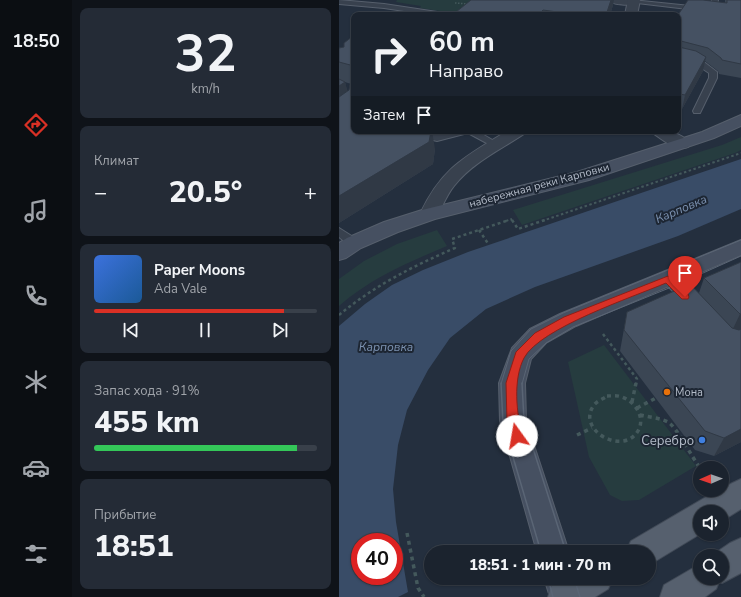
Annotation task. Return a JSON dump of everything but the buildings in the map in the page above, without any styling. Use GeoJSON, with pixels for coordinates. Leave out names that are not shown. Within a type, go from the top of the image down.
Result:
{"type":"FeatureCollection","features":[{"type":"Feature","properties":{"kind":"main road"},"geometry":{"type":"LineString","coordinates":[[721,505],[741,493]]}},
{"type":"Feature","properties":{"kind":"main road"},"geometry":{"type":"LineString","coordinates":[[654,545],[693,521]]}},
{"type":"Feature","properties":{"kind":"main road"},"geometry":{"type":"LineString","coordinates":[[729,562],[741,554]]}},
{"type":"Feature","properties":{"kind":"main road"},"geometry":{"type":"LineString","coordinates":[[564,592],[580,585]]}},
{"type":"Feature","properties":{"kind":"main road"},"geometry":{"type":"LineString","coordinates":[[676,597],[694,585]]}},
{"type":"Feature","properties":{"kind":"street"},"geometry":{"type":"LineString","coordinates":[[632,12],[634,1]]}},
{"type":"Feature","properties":{"kind":"street","name":"набережная реки Карповки"},"geometry":{"type":"LineString","coordinates":[[344,243],[429,214],[583,176],[709,135],[741,120]]}},
{"type":"Feature","properties":{"kind":"street"},"geometry":{"type":"LineString","coordinates":[[429,214],[439,194],[452,177],[514,134]]}},
{"type":"Feature","properties":{"kind":"street"},"geometry":{"type":"LineString","coordinates":[[665,134],[682,144]]}},
{"type":"Feature","properties":{"kind":"street"},"geometry":{"type":"LineString","coordinates":[[551,545],[513,421],[512,383],[520,355],[538,336],[568,320],[741,247]]}},
{"type":"Feature","properties":{"kind":"lane"},"geometry":{"type":"LineString","coordinates":[[614,2],[666,2],[713,10],[715,0]]}},
{"type":"Feature","properties":{"kind":"lane"},"geometry":{"type":"LineString","coordinates":[[339,2],[422,12]]}},
{"type":"Feature","properties":{"kind":"lane"},"geometry":{"type":"LineString","coordinates":[[681,58],[707,66],[713,72],[713,78],[697,111]]}},
{"type":"Feature","properties":{"kind":"lane"},"geometry":{"type":"LineString","coordinates":[[419,134],[437,138],[455,134]]}},
{"type":"Feature","properties":{"kind":"lane"},"geometry":{"type":"LineString","coordinates":[[474,134],[497,145]]}},
{"type":"Feature","properties":{"kind":"lane"},"geometry":{"type":"LineString","coordinates":[[668,279],[695,308]]}},
{"type":"Feature","properties":{"kind":"path"},"geometry":{"type":"LineString","coordinates":[[449,2],[469,4]]}},
{"type":"Feature","properties":{"kind":"path"},"geometry":{"type":"LineString","coordinates":[[339,314],[356,300],[387,280],[415,265],[455,248],[452,238],[511,219],[518,230],[741,153]]}},
{"type":"Feature","properties":{"kind":"path"},"geometry":{"type":"LineString","coordinates":[[479,230],[489,245]]}},
{"type":"Feature","properties":{"kind":"path"},"geometry":{"type":"LineString","coordinates":[[603,334],[637,378],[631,402]]}},
{"type":"Feature","properties":{"kind":"path"},"geometry":{"type":"LineString","coordinates":[[607,396],[615,396],[624,398],[631,402],[637,408],[641,423],[638,431],[633,437],[625,441],[615,442],[598,435],[592,428],[590,412],[593,405],[599,399],[607,396]]}},
{"type":"Feature","properties":{"kind":"path"},"geometry":{"type":"LineString","coordinates":[[637,408],[656,398]]}},
{"type":"Feature","properties":{"kind":"path"},"geometry":{"type":"LineString","coordinates":[[640,415],[669,422],[689,449],[695,461]]}},
{"type":"Feature","properties":{"kind":"path"},"geometry":{"type":"LineString","coordinates":[[577,435],[592,428]]}},
{"type":"Feature","properties":{"kind":"path"},"geometry":{"type":"LineString","coordinates":[[407,533],[418,588],[424,597]]}},
{"type":"Feature","properties":{"kind":"green space"},"geometry":{"type":"Polygon","coordinates":[[[397,0],[509,0],[500,12],[446,12],[420,8],[421,6],[396,2],[397,0]]]}},
{"type":"Feature","properties":{"kind":"green space"},"geometry":{"type":"Polygon","coordinates":[[[741,137],[741,150],[735,153],[522,225],[513,210],[722,145],[741,137]]]}},
{"type":"Feature","properties":{"kind":"green space"},"geometry":{"type":"Polygon","coordinates":[[[437,230],[447,246],[377,279],[351,296],[339,306],[339,279],[364,261],[397,244],[437,230]]]}},
{"type":"Feature","properties":{"kind":"green space"},"geometry":{"type":"Polygon","coordinates":[[[604,345],[693,462],[693,468],[639,500],[622,501],[610,495],[589,457],[568,362],[604,345]]]}},
{"type":"Feature","properties":{"kind":"water","name":"Карповка"},"geometry":{"type":"Polygon","coordinates":[[[741,159],[741,209],[678,236],[535,287],[486,309],[450,338],[428,370],[407,410],[398,445],[393,489],[398,533],[351,533],[351,585],[403,585],[403,563],[408,592],[398,597],[339,597],[339,326],[365,304],[392,285],[423,270],[468,252],[741,159]]]}},
{"type":"Feature","properties":{"kind":"tram line"},"geometry":{"type":"LineString","coordinates":[[501,384],[511,351],[531,329],[563,313],[741,240]]}},
{"type":"Feature","properties":{"kind":"tram line"},"geometry":{"type":"LineString","coordinates":[[522,384],[529,359],[546,343],[573,327],[674,286],[741,256]]}},
{"type":"Feature","properties":{"kind":"tram line"},"geometry":{"type":"LineString","coordinates":[[501,384],[503,423],[539,545]]}},
{"type":"Feature","properties":{"kind":"tram line"},"geometry":{"type":"LineString","coordinates":[[522,384],[524,420],[564,545]]}},
{"type":"Feature","properties":{"kind":"tram line"},"geometry":{"type":"LineString","coordinates":[[550,585],[553,597]]}},
{"type":"Feature","properties":{"kind":"tram line"},"geometry":{"type":"LineString","coordinates":[[576,585],[580,597]]}},
{"type":"Feature","properties":{"kind":"place","name":"Мона"},"geometry":{"type":"Point","coordinates":[667,392]}},
{"type":"Feature","properties":{"kind":"place","name":"Серебро"},"geometry":{"type":"Point","coordinates":[702,440]}},
{"type":"Feature","properties":{"kind":"route"},"geometry":{"type":"LineString","coordinates":[[517,436],[513,421],[512,383],[520,355],[538,336],[568,320],[668,279],[685,297]]}}]}
